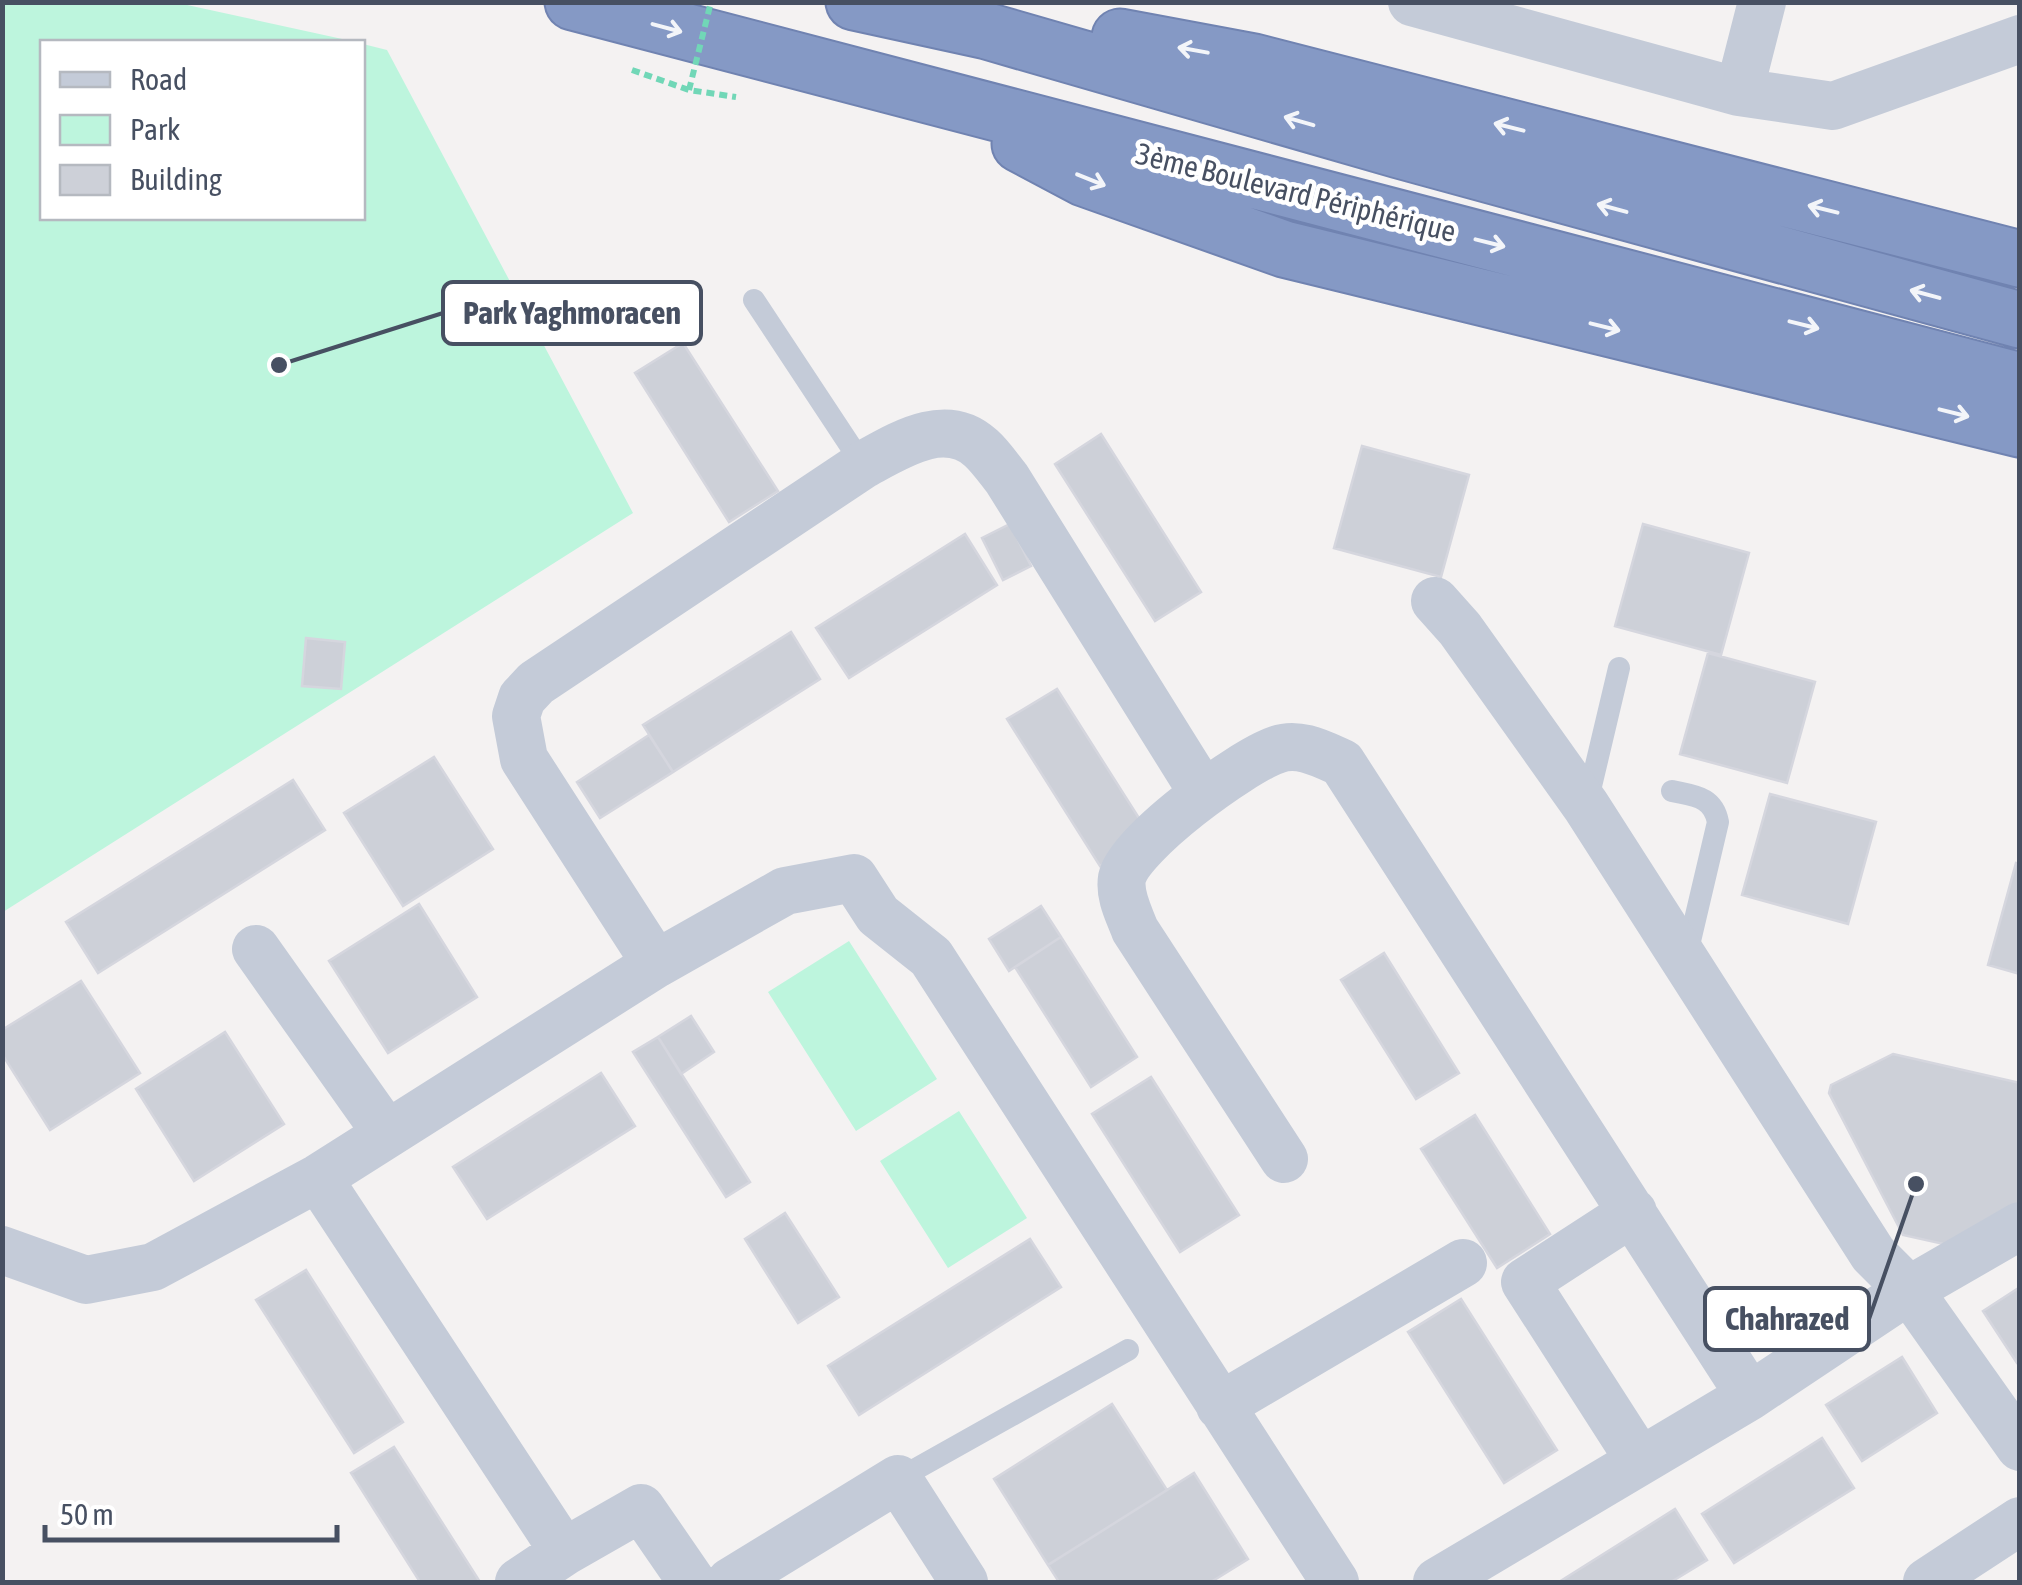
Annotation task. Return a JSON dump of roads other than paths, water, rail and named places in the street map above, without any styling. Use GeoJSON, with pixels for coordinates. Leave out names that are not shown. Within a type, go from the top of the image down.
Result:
{"type":"FeatureCollection","features":[{"type":"Feature","properties":{"kind":"highway","name":"3ème Boulevard Périphérique"},"geometry":{"type":"LineString","coordinates":[[573,2],[2020,381]]}},
{"type":"Feature","properties":{"kind":"highway"},"geometry":{"type":"LineString","coordinates":[[854,2],[987,31],[1398,150],[2020,320]]}},
{"type":"Feature","properties":{"kind":"highway"},"geometry":{"type":"LineString","coordinates":[[987,31],[1062,30],[1254,62],[2020,259]]}},
{"type":"Feature","properties":{"kind":"highway"},"geometry":{"type":"LineString","coordinates":[[979,111],[1034,153],[1084,178],[1284,249],[2020,429]]}},
{"type":"Feature","properties":{"kind":"street"},"geometry":{"type":"LineString","coordinates":[[1412,2],[1739,92],[1833,106],[2020,39]]}},
{"type":"Feature","properties":{"kind":"street"},"geometry":{"type":"LineString","coordinates":[[1739,92],[1762,2]]}},
{"type":"Feature","properties":{"kind":"street"},"geometry":{"type":"LineString","coordinates":[[656,964],[524,759],[516,716],[522,698],[536,683],[863,465],[931,434],[952,433],[978,446],[1007,479],[1204,793]]}},
{"type":"Feature","properties":{"kind":"street"},"geometry":{"type":"LineString","coordinates":[[1435,601],[1586,806],[1872,1254],[1909,1290],[2020,1447]]}},
{"type":"Feature","properties":{"kind":"street"},"geometry":{"type":"LineString","coordinates":[[1284,1159],[1135,930],[1125,906],[1122,876],[1148,841],[1204,793],[1276,750],[1296,747],[1342,763],[1750,1396]]}},
{"type":"Feature","properties":{"kind":"street"},"geometry":{"type":"LineString","coordinates":[[2,1250],[86,1280],[153,1267],[318,1178],[656,964],[785,892],[854,878],[878,915],[931,957],[1334,1582]]}},
{"type":"Feature","properties":{"kind":"street"},"geometry":{"type":"LineString","coordinates":[[256,949],[387,1134]]}},
{"type":"Feature","properties":{"kind":"street"},"geometry":{"type":"LineString","coordinates":[[318,1178],[564,1552]]}},
{"type":"Feature","properties":{"kind":"street"},"geometry":{"type":"LineString","coordinates":[[1632,1212],[1526,1282],[1640,1461]]}},
{"type":"Feature","properties":{"kind":"street"},"geometry":{"type":"LineString","coordinates":[[1437,1582],[1750,1396],[1909,1290],[2020,1226]]}},
{"type":"Feature","properties":{"kind":"street"},"geometry":{"type":"LineString","coordinates":[[1220,1406],[1463,1263]]}},
{"type":"Feature","properties":{"kind":"street"},"geometry":{"type":"LineString","coordinates":[[730,1582],[898,1479],[964,1582]]}},
{"type":"Feature","properties":{"kind":"street"},"geometry":{"type":"LineString","coordinates":[[519,1582],[642,1508],[692,1582]]}},
{"type":"Feature","properties":{"kind":"street"},"geometry":{"type":"LineString","coordinates":[[1928,1582],[2020,1521]]}},
{"type":"Feature","properties":{"kind":"lane"},"geometry":{"type":"LineString","coordinates":[[754,300],[863,465]]}},
{"type":"Feature","properties":{"kind":"lane"},"geometry":{"type":"LineString","coordinates":[[1586,806],[1619,668]]}},
{"type":"Feature","properties":{"kind":"lane"},"geometry":{"type":"LineString","coordinates":[[1672,791],[1705,799],[1714,808],[1718,822],[1685,961]]}},
{"type":"Feature","properties":{"kind":"lane"},"geometry":{"type":"LineString","coordinates":[[898,1479],[1128,1350]]}},
{"type":"Feature","properties":{"kind":"place","name":"Park Yaghmoracen"},"geometry":{"type":"Point","coordinates":[279,365]}},
{"type":"Feature","properties":{"kind":"place","name":"Chahrazed"},"geometry":{"type":"Point","coordinates":[1916,1184]}}]}
